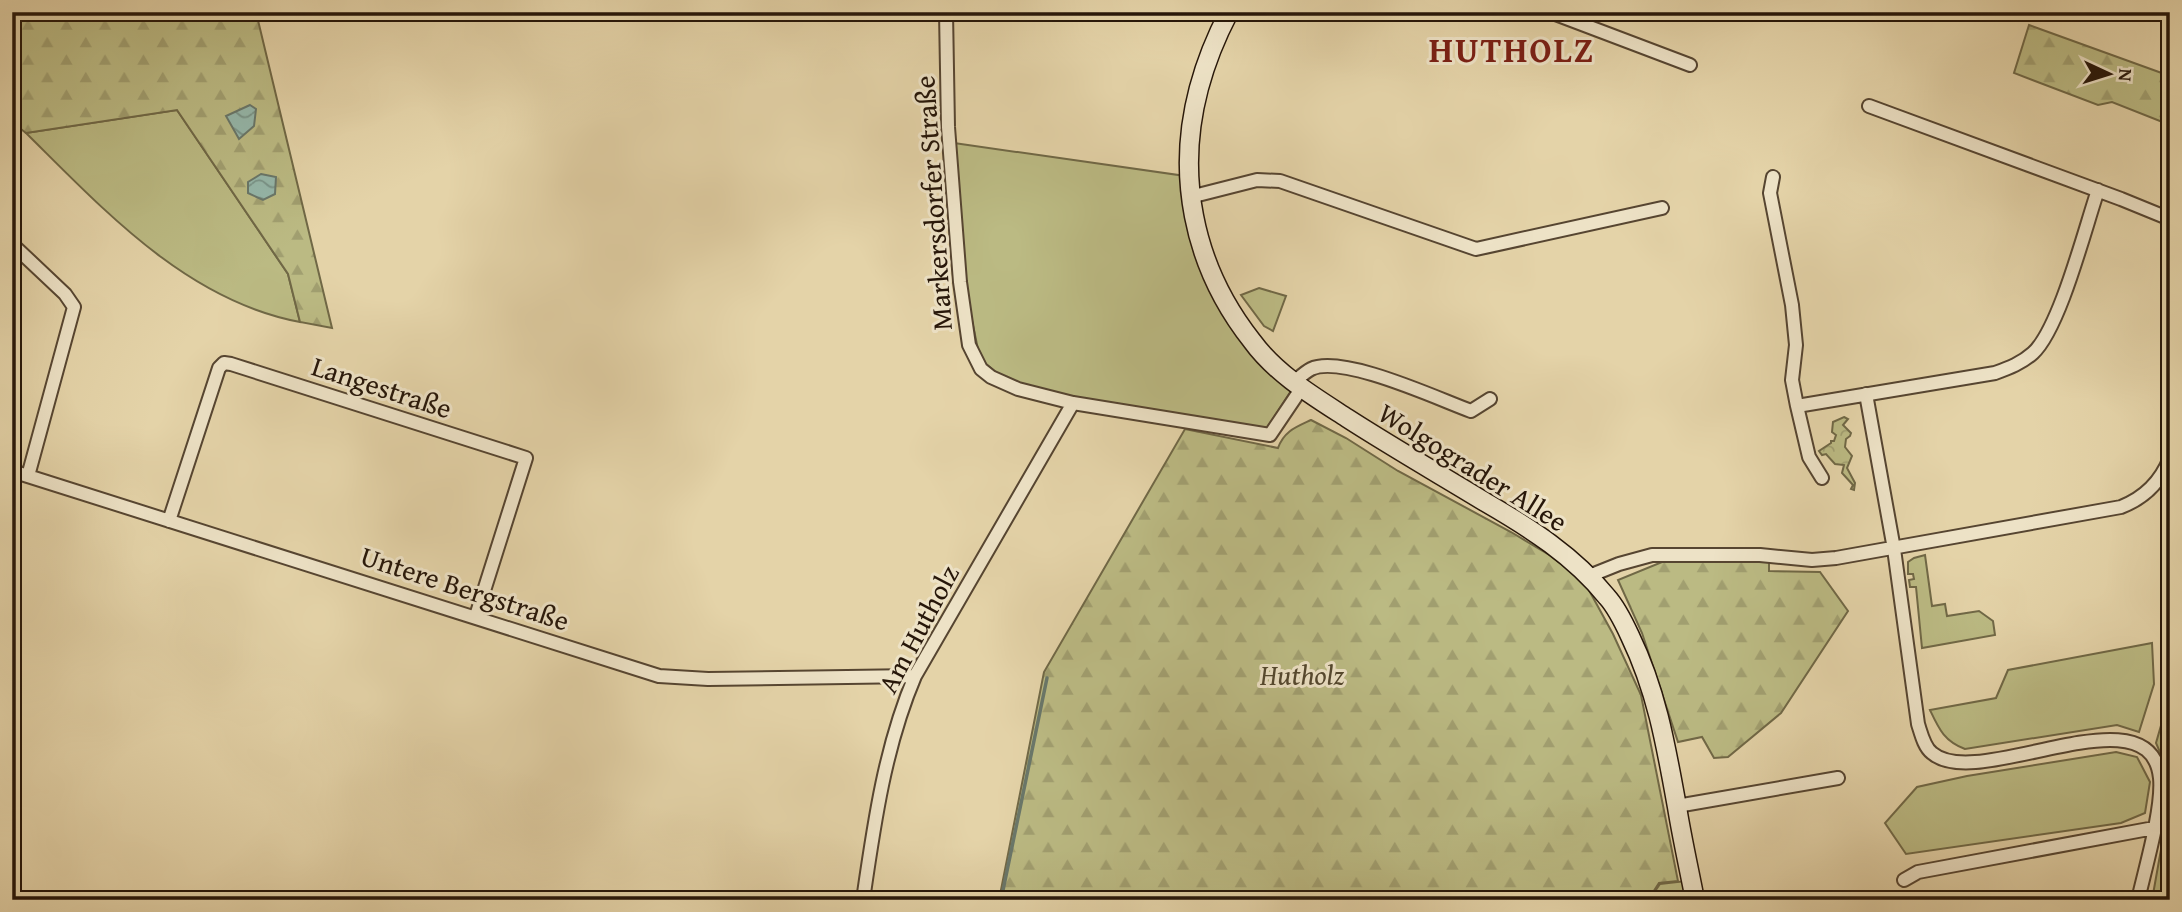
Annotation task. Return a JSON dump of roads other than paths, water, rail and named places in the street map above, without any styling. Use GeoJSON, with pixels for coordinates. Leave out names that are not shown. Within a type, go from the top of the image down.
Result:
{"type":"FeatureCollection","features":[{"type":"Feature","properties":{"kind":"main road","name":"Wolgograder Allee"},"geometry":{"type":"LineString","coordinates":[[1229,12],[1214,41],[1193,107],[1188,170],[1190,197],[1200,248],[1219,294],[1253,344],[1297,386],[1381,440],[1538,533],[1589,576],[1610,600],[1641,658],[1652,689],[1668,747],[1695,900]]}},
{"type":"Feature","properties":{"kind":"street","name":"Markersdorfer Straße"},"geometry":{"type":"LineString","coordinates":[[946,12],[948,127],[960,282],[969,345],[981,369],[991,377],[1018,389],[1073,403],[1270,435],[1297,386]]}},
{"type":"Feature","properties":{"kind":"street"},"geometry":{"type":"LineString","coordinates":[[1550,12],[1690,65]]}},
{"type":"Feature","properties":{"kind":"street"},"geometry":{"type":"LineString","coordinates":[[1869,106],[2170,219]]}},
{"type":"Feature","properties":{"kind":"street"},"geometry":{"type":"LineString","coordinates":[[1773,177],[1770,192],[1792,305],[1796,345],[1792,380],[1809,457],[1822,478]]}},
{"type":"Feature","properties":{"kind":"street"},"geometry":{"type":"LineString","coordinates":[[1190,197],[1257,180],[1280,181],[1476,249],[1662,208]]}},
{"type":"Feature","properties":{"kind":"street"},"geometry":{"type":"LineString","coordinates":[[1797,406],[1995,373],[2023,361],[2035,352],[2053,326],[2098,190]]}},
{"type":"Feature","properties":{"kind":"street"},"geometry":{"type":"LineString","coordinates":[[12,244],[65,294],[74,307],[27,476]]}},
{"type":"Feature","properties":{"kind":"street","name":"Langestraße"},"geometry":{"type":"LineString","coordinates":[[169,521],[219,368],[224,363],[231,364],[526,458],[476,617]]}},
{"type":"Feature","properties":{"kind":"street","name":"Wolgograder Allee"},"geometry":{"type":"LineString","coordinates":[[1297,386],[1312,368],[1335,365],[1375,376],[1471,411],[1490,399]]}},
{"type":"Feature","properties":{"kind":"street"},"geometry":{"type":"LineString","coordinates":[[1866,394],[1894,549],[1918,724],[1932,753],[1954,762],[1974,764],[2109,739],[2126,741],[2145,750],[2157,766],[2161,789],[2138,900]]}},
{"type":"Feature","properties":{"kind":"street","name":"Am Hutholz"},"geometry":{"type":"LineString","coordinates":[[863,900],[886,770],[903,705],[915,676],[1073,403]]}},
{"type":"Feature","properties":{"kind":"street"},"geometry":{"type":"LineString","coordinates":[[1589,576],[1652,555],[1759,555],[1812,560],[1894,549],[2121,507],[2146,494],[2160,477],[2170,458]]}},
{"type":"Feature","properties":{"kind":"street","name":"Untere Bergstraße"},"geometry":{"type":"LineString","coordinates":[[12,471],[659,676],[708,679],[915,676]]}},
{"type":"Feature","properties":{"kind":"street"},"geometry":{"type":"LineString","coordinates":[[1677,806],[1839,778]]}},
{"type":"Feature","properties":{"kind":"street"},"geometry":{"type":"LineString","coordinates":[[1904,880],[1918,872],[2154,828]]}},
{"type":"Feature","properties":{"kind":"water"},"geometry":{"type":"Polygon","coordinates":[[[250,105],[256,109],[254,126],[239,139],[226,116],[250,105]]]}},
{"type":"Feature","properties":{"kind":"water"},"geometry":{"type":"Polygon","coordinates":[[[261,174],[276,177],[275,194],[263,200],[248,193],[248,182],[261,174]]]}},
{"type":"Feature","properties":{"kind":"waterway"},"geometry":{"type":"LineString","coordinates":[[1001,900],[1047,678]]}},
{"type":"Feature","properties":{"kind":"district","name":"HUTHOLZ"},"geometry":{"type":"Point","coordinates":[1512,50]}},
{"type":"Feature","properties":{"kind":"park label","name":"Hutholz"},"geometry":{"type":"Point","coordinates":[1302,675]}}]}
